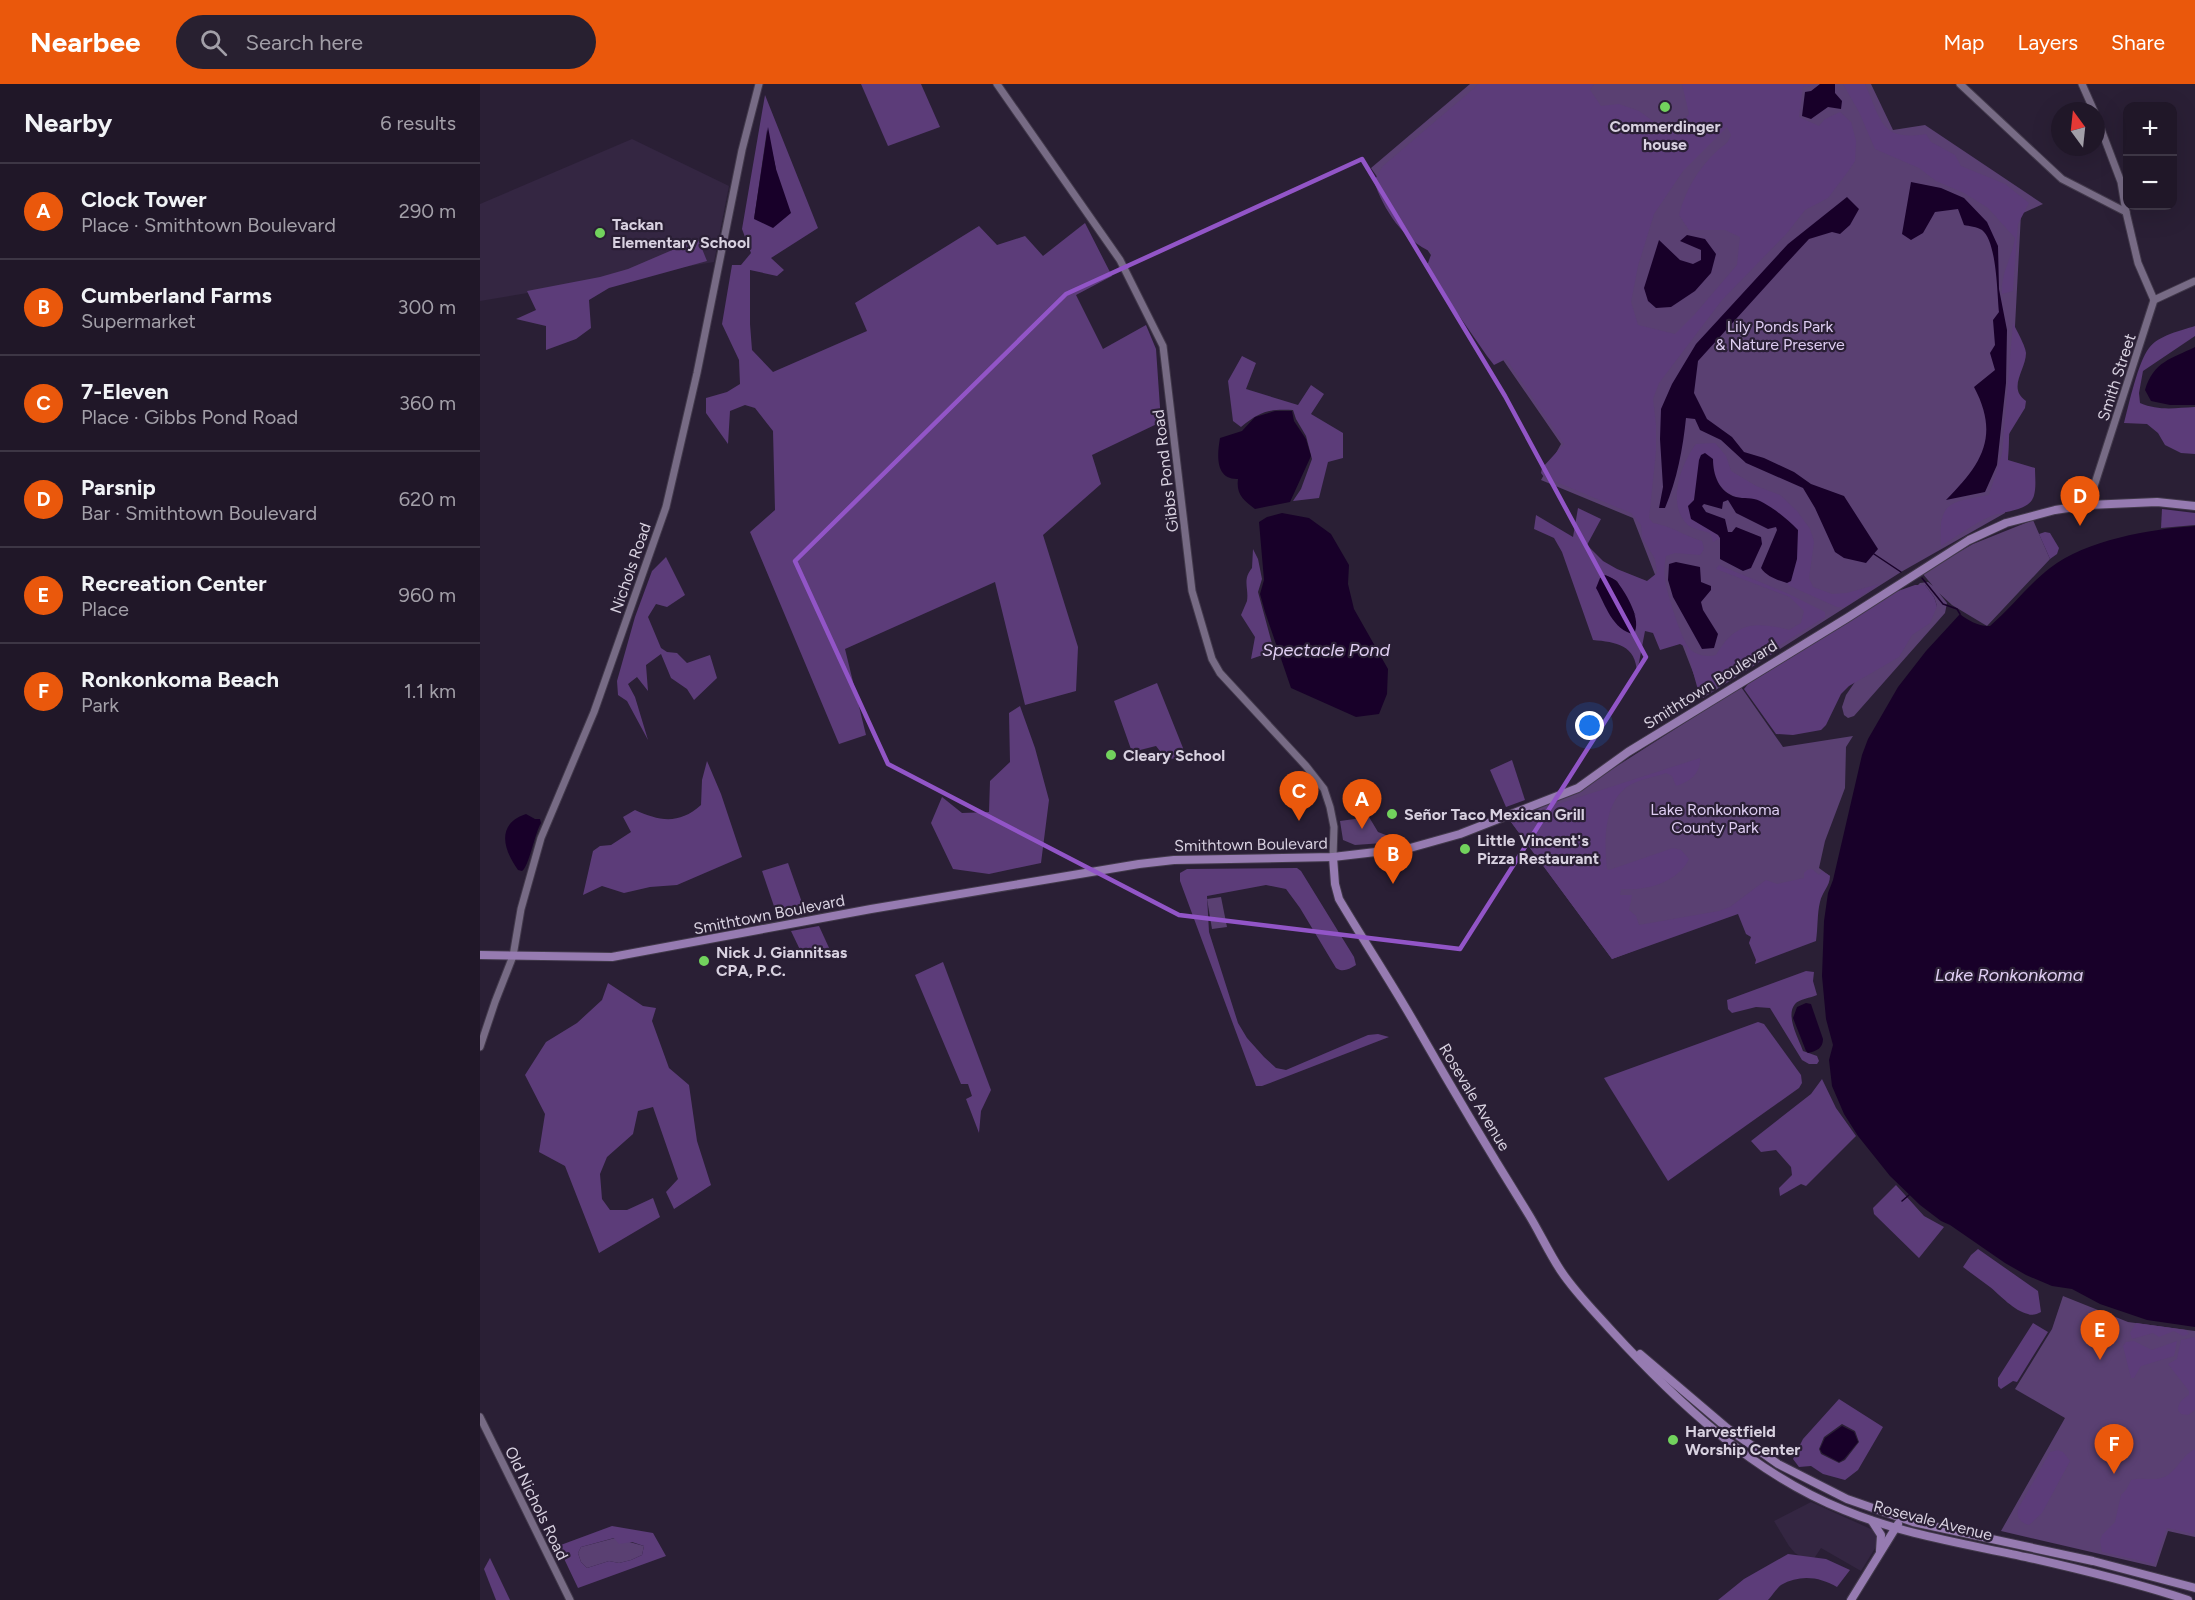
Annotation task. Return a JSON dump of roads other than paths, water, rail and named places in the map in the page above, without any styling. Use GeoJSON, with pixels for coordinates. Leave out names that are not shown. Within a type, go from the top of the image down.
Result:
{"type":"FeatureCollection","features":[{"type":"Feature","properties":{"kind":"main road","name":"Smithtown Boulevard"},"geometry":{"type":"LineString","coordinates":[[480,955],[612,957],[871,909],[1139,864],[1174,860],[1333,857],[1410,848],[1434,842],[1578,788],[1628,752],[1847,618],[1969,540],[2006,523],[2055,510],[2088,505],[2157,502],[2195,506]]}},
{"type":"Feature","properties":{"kind":"main road","name":"Rosevale Avenue"},"geometry":{"type":"LineString","coordinates":[[1333,857],[1335,884],[1339,898],[1537,1227],[1558,1268],[1618,1339],[1690,1410],[1772,1473],[1823,1501],[1872,1521],[1895,1529],[2067,1566],[2188,1600]]}},
{"type":"Feature","properties":{"kind":"main road","name":"Rosevale Avenue"},"geometry":{"type":"LineString","coordinates":[[1618,1339],[1630,1344],[1727,1428],[1778,1464],[1847,1499],[1902,1519],[2111,1565],[2195,1588]]}},
{"type":"Feature","properties":{"kind":"main road"},"geometry":{"type":"LineString","coordinates":[[1851,1600],[1902,1519]]}},
{"type":"Feature","properties":{"kind":"main road"},"geometry":{"type":"LineString","coordinates":[[1872,1521],[1881,1535],[1879,1554]]}},
{"type":"Feature","properties":{"kind":"street","name":"Nichols Road"},"geometry":{"type":"LineString","coordinates":[[480,1047],[513,956],[521,909],[541,838],[594,712],[666,507],[697,373],[742,150],[759,84]]}},
{"type":"Feature","properties":{"kind":"street","name":"Gibbs Pond Road"},"geometry":{"type":"LineString","coordinates":[[997,84],[1120,260],[1163,346],[1192,591],[1212,659],[1220,673],[1306,766],[1324,789],[1334,827],[1333,857]]}},
{"type":"Feature","properties":{"kind":"street"},"geometry":{"type":"LineString","coordinates":[[1960,84],[2062,179],[2126,212]]}},
{"type":"Feature","properties":{"kind":"street"},"geometry":{"type":"LineString","coordinates":[[2082,84],[2090,102]]}},
{"type":"Feature","properties":{"kind":"street"},"geometry":{"type":"LineString","coordinates":[[2105,140],[2121,182],[2138,263],[2154,300],[2195,281]]}},
{"type":"Feature","properties":{"kind":"street","name":"Smith Street"},"geometry":{"type":"LineString","coordinates":[[2088,505],[2154,300]]}},
{"type":"Feature","properties":{"kind":"street","name":"Old Nichols Road"},"geometry":{"type":"LineString","coordinates":[[480,1417],[570,1600]]}},
{"type":"Feature","properties":{"kind":"water"},"geometry":{"type":"Polygon","coordinates":[[[1820,84],[1835,84],[1835,93],[1842,101],[1841,109],[1828,107],[1811,119],[1802,116],[1805,92],[1811,91],[1820,84]]]}},
{"type":"Feature","properties":{"kind":"water"},"geometry":{"type":"Polygon","coordinates":[[[768,127],[776,169],[791,213],[773,228],[754,219],[768,127]]]}},
{"type":"Feature","properties":{"kind":"water"},"geometry":{"type":"Polygon","coordinates":[[[1911,182],[1941,188],[1964,198],[1987,222],[1998,246],[1999,289],[2007,330],[2006,383],[1997,465],[1985,492],[1946,500],[1959,487],[1978,461],[1986,435],[1986,420],[1982,404],[1974,387],[1995,370],[1990,353],[1995,345],[1993,320],[1999,312],[1995,268],[1987,236],[1980,229],[1964,225],[1958,209],[1935,212],[1923,233],[1911,240],[1902,234],[1911,182]]]}},
{"type":"Feature","properties":{"kind":"water"},"geometry":{"type":"Polygon","coordinates":[[[1847,197],[1859,209],[1850,225],[1840,234],[1832,232],[1809,239],[1698,361],[1694,393],[1707,419],[1732,437],[1744,452],[1764,458],[1794,472],[1811,484],[1844,496],[1878,549],[1866,563],[1844,558],[1835,552],[1803,488],[1746,463],[1721,440],[1700,430],[1695,419],[1686,418],[1673,486],[1665,508],[1659,508],[1663,487],[1661,409],[1672,384],[1696,344],[1788,244],[1847,197]]]}},
{"type":"Feature","properties":{"kind":"water"},"geometry":{"type":"Polygon","coordinates":[[[1687,235],[1705,239],[1716,254],[1711,273],[1695,291],[1671,307],[1656,308],[1648,301],[1644,288],[1659,240],[1680,260],[1693,264],[1701,260],[1701,250],[1680,241],[1687,235]]]}},
{"type":"Feature","properties":{"kind":"water"},"geometry":{"type":"Polygon","coordinates":[[[2195,347],[2195,405],[2170,405],[2151,401],[2145,390],[2153,373],[2164,362],[2195,347]]]}},
{"type":"Feature","properties":{"kind":"water"},"geometry":{"type":"Polygon","coordinates":[[[1275,411],[1292,411],[1294,421],[1306,439],[1311,456],[1290,502],[1255,509],[1241,496],[1238,479],[1230,478],[1221,471],[1218,459],[1220,438],[1242,431],[1255,417],[1275,411]]]}},
{"type":"Feature","properties":{"kind":"water"},"geometry":{"type":"Polygon","coordinates":[[[1705,453],[1713,459],[1716,477],[1725,491],[1736,497],[1760,501],[1798,530],[1797,559],[1791,581],[1787,583],[1776,579],[1766,574],[1761,568],[1777,530],[1776,527],[1768,529],[1736,513],[1728,500],[1723,502],[1722,509],[1704,504],[1702,506],[1706,512],[1725,519],[1728,532],[1732,532],[1736,527],[1761,537],[1762,544],[1751,568],[1743,571],[1720,559],[1718,535],[1691,519],[1688,506],[1694,500],[1699,460],[1705,453]]]}},
{"type":"Feature","properties":{"kind":"water","name":"Spectacle Pond"},"geometry":{"type":"Polygon","coordinates":[[[1282,513],[1309,518],[1331,534],[1349,565],[1348,584],[1354,609],[1388,669],[1387,694],[1379,714],[1356,717],[1291,688],[1260,594],[1264,580],[1259,522],[1282,513]]]}},
{"type":"Feature","properties":{"kind":"water","name":"Lake Ronkonkoma"},"geometry":{"type":"Polygon","coordinates":[[[2195,526],[2195,1327],[2147,1320],[2100,1304],[2072,1289],[2052,1286],[2026,1275],[1920,1205],[1890,1176],[1858,1136],[1844,1114],[1832,1086],[1829,1060],[1833,1045],[1826,1019],[1822,976],[1824,921],[1828,893],[1862,755],[1868,739],[1898,687],[1926,651],[1960,614],[1974,623],[1990,626],[2050,568],[2082,550],[2139,533],[2195,526]]]}},
{"type":"Feature","properties":{"kind":"water"},"geometry":{"type":"Polygon","coordinates":[[[1676,562],[1700,567],[1701,582],[1711,586],[1711,590],[1701,602],[1703,610],[1718,634],[1714,648],[1702,649],[1673,597],[1668,580],[1669,564],[1676,562]]]}},
{"type":"Feature","properties":{"kind":"water"},"geometry":{"type":"Polygon","coordinates":[[[1605,575],[1617,582],[1629,601],[1635,615],[1634,634],[1620,628],[1606,609],[1596,588],[1600,578],[1605,575]]]}},
{"type":"Feature","properties":{"kind":"water"},"geometry":{"type":"Polygon","coordinates":[[[526,814],[540,819],[541,823],[527,864],[522,871],[518,870],[513,862],[505,838],[510,824],[516,818],[526,814]]]}},
{"type":"Feature","properties":{"kind":"water"},"geometry":{"type":"Polygon","coordinates":[[[1806,1003],[1811,1004],[1823,1039],[1819,1049],[1808,1053],[1793,1018],[1797,1007],[1806,1003]]]}},
{"type":"Feature","properties":{"kind":"water"},"geometry":{"type":"Polygon","coordinates":[[[1842,1426],[1854,1432],[1858,1442],[1839,1462],[1822,1453],[1820,1449],[1825,1438],[1842,1426]]]}},
{"type":"Feature","properties":{"kind":"waterway"},"geometry":{"type":"LineString","coordinates":[[1874,554],[1901,572]]}},
{"type":"Feature","properties":{"kind":"waterway"},"geometry":{"type":"LineString","coordinates":[[1922,578],[1943,604],[1957,609],[1960,614]]}},
{"type":"Feature","properties":{"kind":"waterway"},"geometry":{"type":"LineString","coordinates":[[1902,1201],[1909,1195]]}},
{"type":"Feature","properties":{"kind":"place","name":"Commerdinger house"},"geometry":{"type":"Point","coordinates":[1665,107]}},
{"type":"Feature","properties":{"kind":"place","name":"Tackan Elementary School"},"geometry":{"type":"Point","coordinates":[600,233]}},
{"type":"Feature","properties":{"kind":"place","name":"Parsnip"},"geometry":{"type":"Point","coordinates":[2080,526]}},
{"type":"Feature","properties":{"kind":"place","name":"Cleary School"},"geometry":{"type":"Point","coordinates":[1111,755]}},
{"type":"Feature","properties":{"kind":"place","name":"Señor Taco Mexican Grill"},"geometry":{"type":"Point","coordinates":[1392,814]}},
{"type":"Feature","properties":{"kind":"place","name":"7-Eleven"},"geometry":{"type":"Point","coordinates":[1299,821]}},
{"type":"Feature","properties":{"kind":"place","name":"Clock Tower"},"geometry":{"type":"Point","coordinates":[1362,829]}},
{"type":"Feature","properties":{"kind":"place","name":"Little Vincent's Pizza Restaurant"},"geometry":{"type":"Point","coordinates":[1465,849]}},
{"type":"Feature","properties":{"kind":"place","name":"Cumberland Farms"},"geometry":{"type":"Point","coordinates":[1393,884]}},
{"type":"Feature","properties":{"kind":"place","name":"Nick J. Giannitsas CPA, P.C."},"geometry":{"type":"Point","coordinates":[704,961]}},
{"type":"Feature","properties":{"kind":"place","name":"Recreation Center"},"geometry":{"type":"Point","coordinates":[2100,1360]}},
{"type":"Feature","properties":{"kind":"place","name":"Harvestfield Worship Center"},"geometry":{"type":"Point","coordinates":[1673,1440]}},
{"type":"Feature","properties":{"kind":"place","name":"Ronkonkoma Beach"},"geometry":{"type":"Point","coordinates":[2114,1474]}},
{"type":"Feature","properties":{"kind":"park label","name":"Lily Ponds Park & Nature Preserve"},"geometry":{"type":"Point","coordinates":[1780,335]}},
{"type":"Feature","properties":{"kind":"park label","name":"Lake Ronkonkoma County Park"},"geometry":{"type":"Point","coordinates":[1715,818]}}]}
